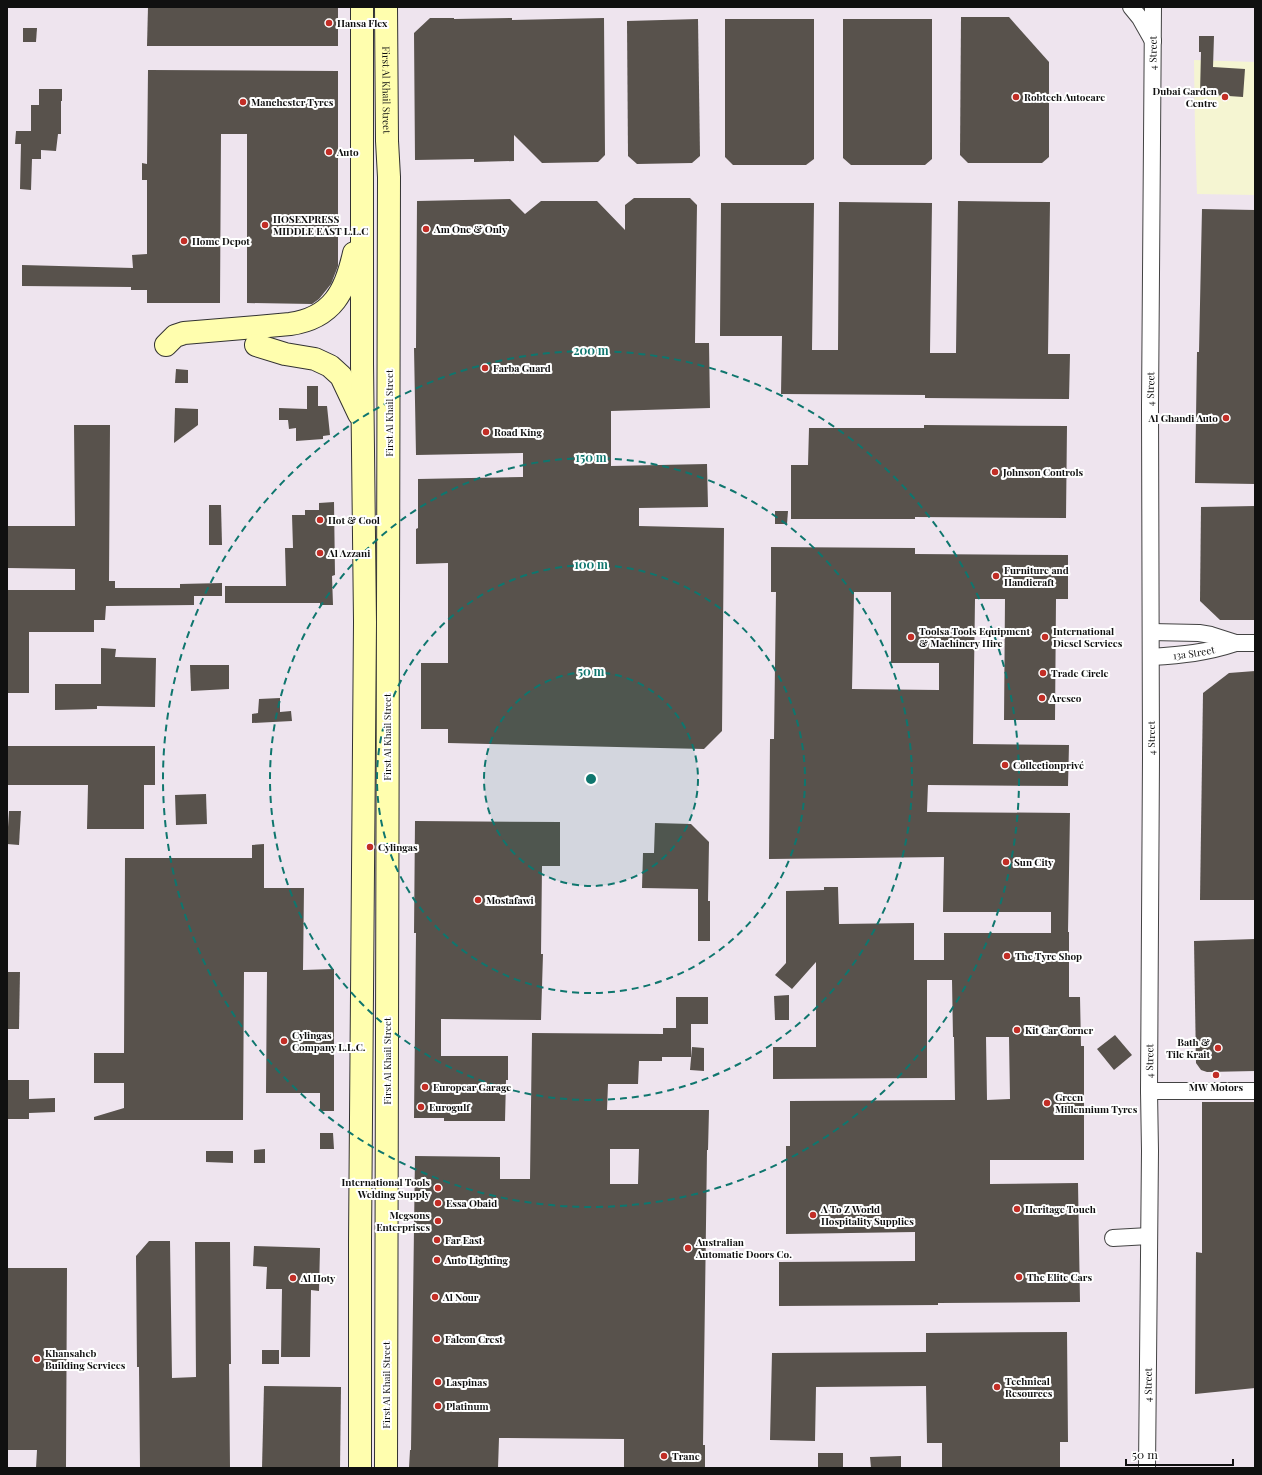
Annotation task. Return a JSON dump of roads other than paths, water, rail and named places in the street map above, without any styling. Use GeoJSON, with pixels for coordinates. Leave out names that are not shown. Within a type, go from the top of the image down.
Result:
{"type":"FeatureCollection","features":[{"type":"Feature","properties":{"kind":"main road"},"geometry":{"type":"LineString","coordinates":[[360,1468],[364,629],[362,420],[362,7]]}},
{"type":"Feature","properties":{"kind":"main road","name":"First Al Khail Street"},"geometry":{"type":"LineString","coordinates":[[386,7],[387,141],[389,177],[386,1468]]}},
{"type":"Feature","properties":{"kind":"main road"},"geometry":{"type":"LineString","coordinates":[[166,345],[175,336],[184,333],[291,324],[313,317],[323,311],[332,304],[345,285],[362,222]]}},
{"type":"Feature","properties":{"kind":"main road"},"geometry":{"type":"LineString","coordinates":[[256,346],[285,354],[315,359],[330,366],[346,383],[362,420]]}},
{"type":"Feature","properties":{"kind":"street"},"geometry":{"type":"LineString","coordinates":[[1131,7],[1140,18],[1153,42]]}},
{"type":"Feature","properties":{"kind":"street","name":"4 Street"},"geometry":{"type":"LineString","coordinates":[[1148,1468],[1149,1091],[1151,1027],[1150,407],[1154,7]]}},
{"type":"Feature","properties":{"kind":"street","name":"13a Street"},"geometry":{"type":"LineString","coordinates":[[1151,632],[1199,633],[1236,643]]}},
{"type":"Feature","properties":{"kind":"street","name":"13a Street"},"geometry":{"type":"LineString","coordinates":[[1151,657],[1187,655],[1236,643],[1255,643]]}},
{"type":"Feature","properties":{"kind":"street"},"geometry":{"type":"LineString","coordinates":[[1149,1091],[1255,1091]]}},
{"type":"Feature","properties":{"kind":"street"},"geometry":{"type":"LineString","coordinates":[[1113,1238],[1149,1236]]}},
{"type":"Feature","properties":{"kind":"place","name":"Hansa Flex"},"geometry":{"type":"Point","coordinates":[329,23]}},
{"type":"Feature","properties":{"kind":"place","name":"Robtech Autocare"},"geometry":{"type":"Point","coordinates":[1016,97]}},
{"type":"Feature","properties":{"kind":"place","name":"Dubai Garden Centre"},"geometry":{"type":"Point","coordinates":[1225,97]}},
{"type":"Feature","properties":{"kind":"place","name":"Manchester Tyres"},"geometry":{"type":"Point","coordinates":[243,102]}},
{"type":"Feature","properties":{"kind":"place","name":"Auto"},"geometry":{"type":"Point","coordinates":[329,152]}},
{"type":"Feature","properties":{"kind":"place","name":"HOSEXPRESS MIDDLE EAST L.L.C"},"geometry":{"type":"Point","coordinates":[265,225]}},
{"type":"Feature","properties":{"kind":"place","name":"Am One & Only"},"geometry":{"type":"Point","coordinates":[426,229]}},
{"type":"Feature","properties":{"kind":"place","name":"Home Depot"},"geometry":{"type":"Point","coordinates":[184,241]}},
{"type":"Feature","properties":{"kind":"place","name":"Farba Guard"},"geometry":{"type":"Point","coordinates":[485,368]}},
{"type":"Feature","properties":{"kind":"place","name":"Al Ghandi Auto"},"geometry":{"type":"Point","coordinates":[1226,418]}},
{"type":"Feature","properties":{"kind":"place","name":"Road King"},"geometry":{"type":"Point","coordinates":[486,432]}},
{"type":"Feature","properties":{"kind":"place","name":"Johnson Controls"},"geometry":{"type":"Point","coordinates":[995,472]}},
{"type":"Feature","properties":{"kind":"place","name":"Hot & Cool"},"geometry":{"type":"Point","coordinates":[320,520]}},
{"type":"Feature","properties":{"kind":"place","name":"Al Azzani"},"geometry":{"type":"Point","coordinates":[320,553]}},
{"type":"Feature","properties":{"kind":"place","name":"Furniture and Handicraft"},"geometry":{"type":"Point","coordinates":[996,576]}},
{"type":"Feature","properties":{"kind":"place","name":"Toolsa Tools Equipment & Machinery Hire"},"geometry":{"type":"Point","coordinates":[911,637]}},
{"type":"Feature","properties":{"kind":"place","name":"International Diesel Services"},"geometry":{"type":"Point","coordinates":[1045,637]}},
{"type":"Feature","properties":{"kind":"place","name":"Trade Circle"},"geometry":{"type":"Point","coordinates":[1043,673]}},
{"type":"Feature","properties":{"kind":"place","name":"Aresco"},"geometry":{"type":"Point","coordinates":[1042,698]}},
{"type":"Feature","properties":{"kind":"place","name":"Collectionprivé"},"geometry":{"type":"Point","coordinates":[1005,765]}},
{"type":"Feature","properties":{"kind":"place","name":"Cylingas"},"geometry":{"type":"Point","coordinates":[370,847]}},
{"type":"Feature","properties":{"kind":"place","name":"Sun City"},"geometry":{"type":"Point","coordinates":[1006,862]}},
{"type":"Feature","properties":{"kind":"place","name":"Mostafawi"},"geometry":{"type":"Point","coordinates":[478,900]}},
{"type":"Feature","properties":{"kind":"place","name":"The Tyre Shop"},"geometry":{"type":"Point","coordinates":[1007,956]}},
{"type":"Feature","properties":{"kind":"place","name":"Kit Car Corner"},"geometry":{"type":"Point","coordinates":[1017,1030]}},
{"type":"Feature","properties":{"kind":"place","name":"Cylingas Company L.L.C."},"geometry":{"type":"Point","coordinates":[284,1041]}},
{"type":"Feature","properties":{"kind":"place","name":"Bath & Tile Krait"},"geometry":{"type":"Point","coordinates":[1218,1048]}},
{"type":"Feature","properties":{"kind":"place","name":"MW Motors"},"geometry":{"type":"Point","coordinates":[1216,1075]}},
{"type":"Feature","properties":{"kind":"place","name":"Europear Garage"},"geometry":{"type":"Point","coordinates":[425,1087]}},
{"type":"Feature","properties":{"kind":"place","name":"Green Millennium Tyres"},"geometry":{"type":"Point","coordinates":[1047,1103]}},
{"type":"Feature","properties":{"kind":"place","name":"Eurogulf"},"geometry":{"type":"Point","coordinates":[421,1107]}},
{"type":"Feature","properties":{"kind":"place","name":"International Tools Welding Supply"},"geometry":{"type":"Point","coordinates":[438,1188]}},
{"type":"Feature","properties":{"kind":"place","name":"Essa Obaid"},"geometry":{"type":"Point","coordinates":[438,1203]}},
{"type":"Feature","properties":{"kind":"place","name":"Heritage Touch"},"geometry":{"type":"Point","coordinates":[1017,1209]}},
{"type":"Feature","properties":{"kind":"place","name":"A To Z World Hospitality Supplies"},"geometry":{"type":"Point","coordinates":[813,1215]}},
{"type":"Feature","properties":{"kind":"place","name":"Megsons Enterprises"},"geometry":{"type":"Point","coordinates":[438,1221]}},
{"type":"Feature","properties":{"kind":"place","name":"Far East"},"geometry":{"type":"Point","coordinates":[437,1240]}},
{"type":"Feature","properties":{"kind":"place","name":"Australian Automatic Doors Co."},"geometry":{"type":"Point","coordinates":[688,1248]}},
{"type":"Feature","properties":{"kind":"place","name":"Auto Lighting"},"geometry":{"type":"Point","coordinates":[437,1260]}},
{"type":"Feature","properties":{"kind":"place","name":"The Elite Cars"},"geometry":{"type":"Point","coordinates":[1019,1277]}},
{"type":"Feature","properties":{"kind":"place","name":"Al Hoty"},"geometry":{"type":"Point","coordinates":[293,1278]}},
{"type":"Feature","properties":{"kind":"place","name":"Al Nour"},"geometry":{"type":"Point","coordinates":[435,1297]}},
{"type":"Feature","properties":{"kind":"place","name":"Falcon Crest"},"geometry":{"type":"Point","coordinates":[437,1339]}},
{"type":"Feature","properties":{"kind":"place","name":"Khansaheb Building Services"},"geometry":{"type":"Point","coordinates":[37,1359]}},
{"type":"Feature","properties":{"kind":"place","name":"Laspinas"},"geometry":{"type":"Point","coordinates":[438,1382]}},
{"type":"Feature","properties":{"kind":"place","name":"Technical Resources"},"geometry":{"type":"Point","coordinates":[997,1387]}},
{"type":"Feature","properties":{"kind":"place","name":"Platinum"},"geometry":{"type":"Point","coordinates":[438,1406]}},
{"type":"Feature","properties":{"kind":"place","name":"Trane"},"geometry":{"type":"Point","coordinates":[664,1456]}}]}
